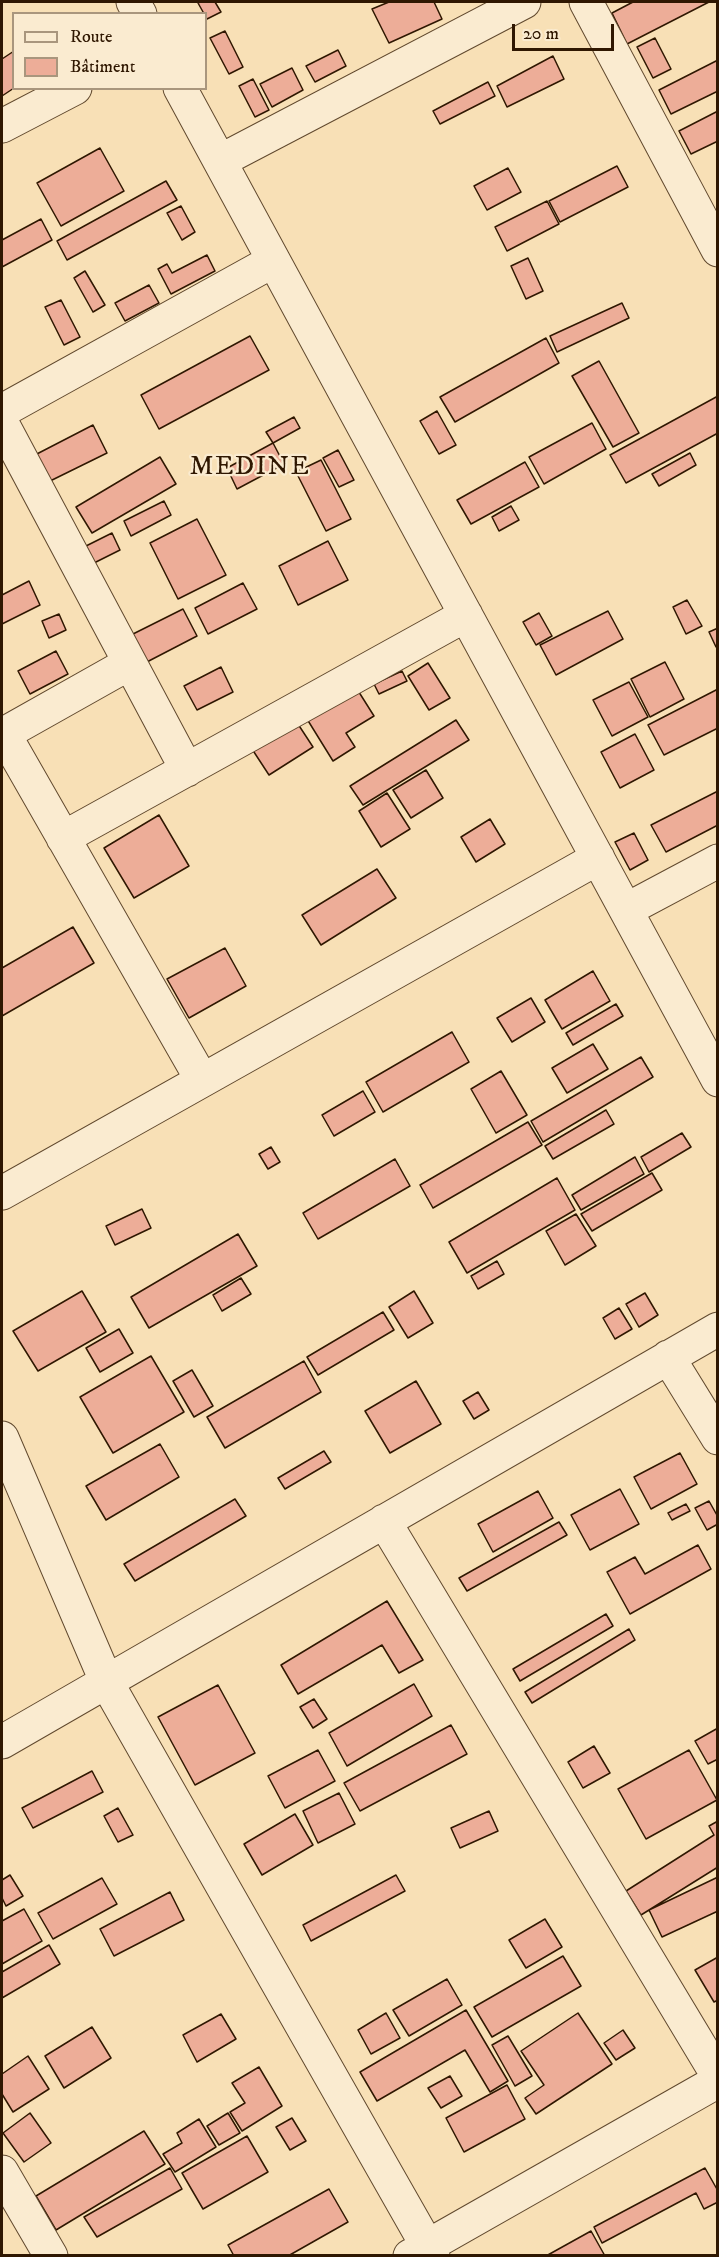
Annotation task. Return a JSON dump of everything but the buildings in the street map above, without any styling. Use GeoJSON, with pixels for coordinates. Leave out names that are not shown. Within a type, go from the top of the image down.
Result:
{"type":"FeatureCollection","features":[{"type":"Feature","properties":{"kind":"street"},"geometry":{"type":"LineString","coordinates":[[220,161],[524,2]]}},
{"type":"Feature","properties":{"kind":"street"},"geometry":{"type":"LineString","coordinates":[[586,2],[717,250]]}},
{"type":"Feature","properties":{"kind":"street"},"geometry":{"type":"LineString","coordinates":[[2,126],[71,90]]}},
{"type":"Feature","properties":{"kind":"street"},"geometry":{"type":"LineString","coordinates":[[181,90],[717,1080]]}},
{"type":"Feature","properties":{"kind":"street"},"geometry":{"type":"LineString","coordinates":[[2,411],[273,261]]}},
{"type":"Feature","properties":{"kind":"street"},"geometry":{"type":"LineString","coordinates":[[2,423],[188,770]]}},
{"type":"Feature","properties":{"kind":"street"},"geometry":{"type":"LineString","coordinates":[[63,838],[466,615]]}},
{"type":"Feature","properties":{"kind":"street"},"geometry":{"type":"LineString","coordinates":[[130,663],[3,735],[202,1080]]}},
{"type":"Feature","properties":{"kind":"street"},"geometry":{"type":"LineString","coordinates":[[2,1193],[598,858]]}},
{"type":"Feature","properties":{"kind":"street"},"geometry":{"type":"LineString","coordinates":[[626,910],[717,861]]}},
{"type":"Feature","properties":{"kind":"street"},"geometry":{"type":"LineString","coordinates":[[2,1742],[717,1329]]}},
{"type":"Feature","properties":{"kind":"street"},"geometry":{"type":"LineString","coordinates":[[668,1357],[717,1438]]}},
{"type":"Feature","properties":{"kind":"street"},"geometry":{"type":"LineString","coordinates":[[2,1438],[107,1683],[423,2252],[717,2081]]}},
{"type":"Feature","properties":{"kind":"street"},"geometry":{"type":"LineString","coordinates":[[384,1521],[717,2076]]}},
{"type":"Feature","properties":{"kind":"street"},"geometry":{"type":"LineString","coordinates":[[2,2172],[51,2256]]}},
{"type":"Feature","properties":{"kind":"district","name":"MEDINE"},"geometry":{"type":"Point","coordinates":[250,469]}}]}
